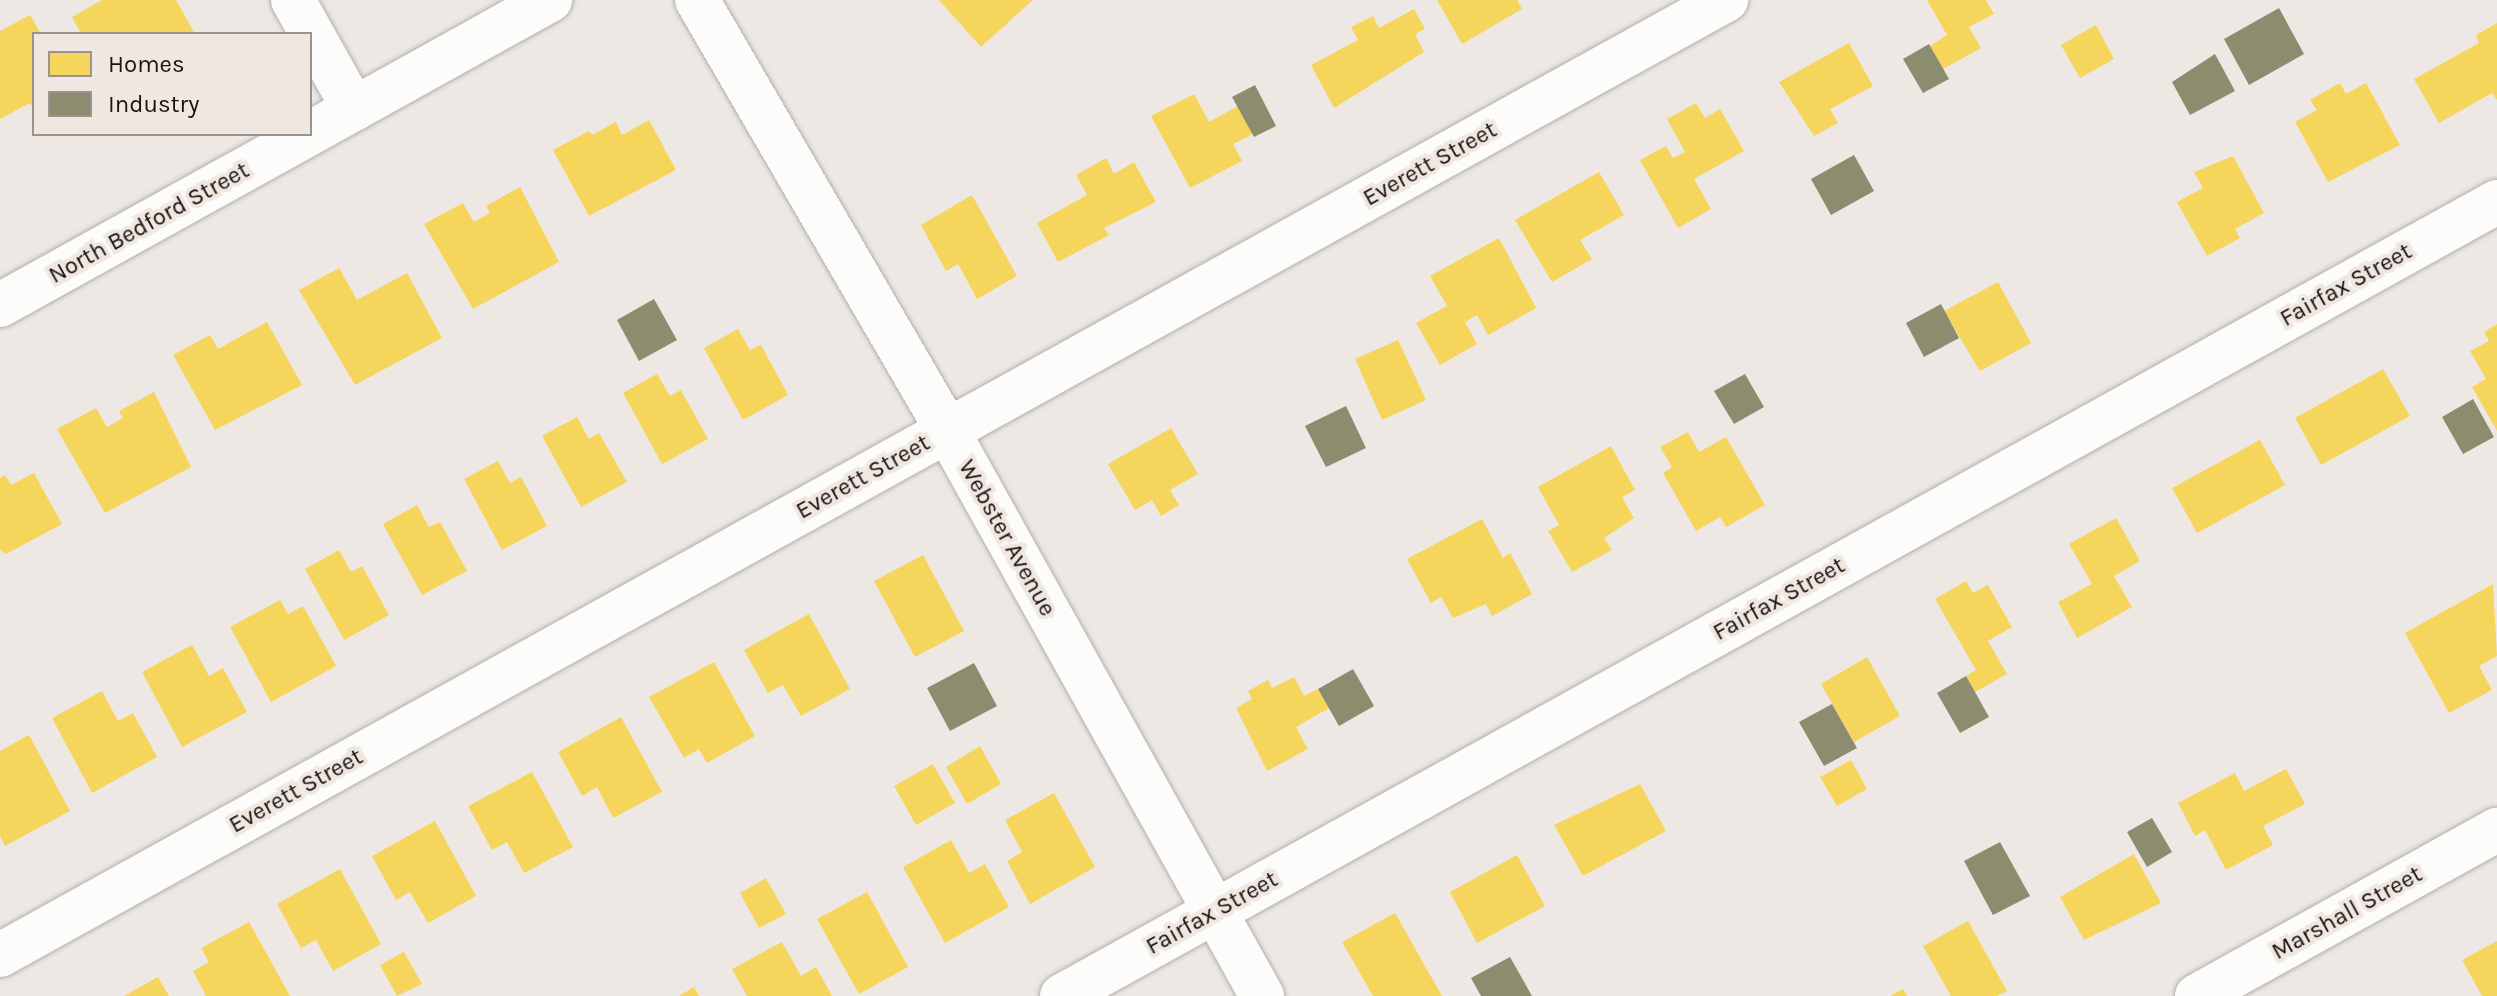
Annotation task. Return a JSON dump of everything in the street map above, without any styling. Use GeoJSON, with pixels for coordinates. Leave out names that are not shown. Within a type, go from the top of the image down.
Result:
{"type":"FeatureCollection","features":[{"type":"Feature","properties":{"kind":"street"},"geometry":{"type":"LineString","coordinates":[[293,0],[311,32]]}},
{"type":"Feature","properties":{"kind":"street","name":"North Bedford Street"},"geometry":{"type":"LineString","coordinates":[[312,132],[550,0]]}},
{"type":"Feature","properties":{"kind":"street","name":"Webster Avenue"},"geometry":{"type":"LineString","coordinates":[[697,0],[947,430],[1262,996]]}},
{"type":"Feature","properties":{"kind":"street","name":"Everett Street"},"geometry":{"type":"LineString","coordinates":[[0,955],[1726,0]]}},
{"type":"Feature","properties":{"kind":"street"},"geometry":{"type":"LineString","coordinates":[[312,34],[354,109]]}},
{"type":"Feature","properties":{"kind":"street","name":"North Bedford Street"},"geometry":{"type":"LineString","coordinates":[[0,305],[305,136]]}},
{"type":"Feature","properties":{"kind":"street","name":"Fairfax Street"},"geometry":{"type":"LineString","coordinates":[[1062,996],[2497,202]]}},
{"type":"Feature","properties":{"kind":"street","name":"Marshall Street"},"geometry":{"type":"LineString","coordinates":[[2197,996],[2497,830]]}},
{"type":"Feature","properties":{"kind":"building: Homes"},"geometry":{"type":"Polygon","coordinates":[[[102,0],[176,0],[194,32],[80,32],[72,17],[102,0]]]}},
{"type":"Feature","properties":{"kind":"building: Homes"},"geometry":{"type":"Polygon","coordinates":[[[939,0],[1033,0],[981,47],[939,0]]]}},
{"type":"Feature","properties":{"kind":"building: Homes"},"geometry":{"type":"Polygon","coordinates":[[[1437,0],[1517,0],[1522,9],[1462,44],[1437,0]]]}},
{"type":"Feature","properties":{"kind":"building: Homes"},"geometry":{"type":"Polygon","coordinates":[[[1927,0],[1986,0],[1994,14],[1969,27],[1981,48],[1943,69],[1930,46],[1947,35],[1927,0]]]}},
{"type":"Feature","properties":{"kind":"building: Homes"},"geometry":{"type":"Polygon","coordinates":[[[1414,9],[1425,29],[1415,34],[1424,52],[1334,108],[1311,65],[1358,40],[1351,27],[1373,16],[1379,28],[1414,9]]]}},
{"type":"Feature","properties":{"kind":"building: Homes"},"geometry":{"type":"Polygon","coordinates":[[[30,15],[40,32],[32,32],[32,106],[30,103],[0,119],[0,31],[30,15]]]}},
{"type":"Feature","properties":{"kind":"building: Homes"},"geometry":{"type":"Polygon","coordinates":[[[2497,23],[2497,100],[2492,93],[2439,123],[2414,79],[2479,43],[2476,35],[2497,23]]]}},
{"type":"Feature","properties":{"kind":"building: Homes"},"geometry":{"type":"Polygon","coordinates":[[[2096,25],[2114,59],[2080,78],[2061,45],[2096,25]]]}},
{"type":"Feature","properties":{"kind":"building: Homes"},"geometry":{"type":"Polygon","coordinates":[[[1849,43],[1873,86],[1830,109],[1838,123],[1814,136],[1779,82],[1849,43]]]}},
{"type":"Feature","properties":{"kind":"building: Homes"},"geometry":{"type":"Polygon","coordinates":[[[2340,83],[2346,94],[2366,83],[2400,145],[2328,182],[2295,122],[2317,110],[2310,100],[2340,83]]]}},
{"type":"Feature","properties":{"kind":"building: Homes"},"geometry":{"type":"Polygon","coordinates":[[[1194,94],[1209,122],[1238,106],[1253,134],[1233,144],[1242,161],[1190,188],[1151,116],[1194,94]]]}},
{"type":"Feature","properties":{"kind":"building: Homes"},"geometry":{"type":"Polygon","coordinates":[[[1696,103],[1705,118],[1720,109],[1744,151],[1694,179],[1711,209],[1678,228],[1640,160],[1666,146],[1673,158],[1685,152],[1667,119],[1696,103]]]}},
{"type":"Feature","properties":{"kind":"building: Homes"},"geometry":{"type":"Polygon","coordinates":[[[649,120],[676,170],[589,216],[553,150],[589,131],[592,135],[616,122],[622,135],[649,120]]]}},
{"type":"Feature","properties":{"kind":"building: Homes"},"geometry":{"type":"Polygon","coordinates":[[[2233,156],[2264,213],[2235,229],[2240,238],[2207,256],[2177,202],[2203,188],[2194,172],[2233,156]]]}},
{"type":"Feature","properties":{"kind":"building: Homes"},"geometry":{"type":"Polygon","coordinates":[[[1106,158],[1114,174],[1134,162],[1156,202],[1104,228],[1109,235],[1058,262],[1037,223],[1087,195],[1076,175],[1106,158]]]}},
{"type":"Feature","properties":{"kind":"building: Homes"},"geometry":{"type":"Polygon","coordinates":[[[1599,172],[1624,215],[1580,240],[1592,259],[1552,282],[1515,220],[1599,172]]]}},
{"type":"Feature","properties":{"kind":"building: Homes"},"geometry":{"type":"Polygon","coordinates":[[[520,187],[559,262],[473,309],[424,224],[463,203],[474,222],[490,213],[486,206],[520,187]]]}},
{"type":"Feature","properties":{"kind":"building: Homes"},"geometry":{"type":"Polygon","coordinates":[[[972,195],[1017,276],[977,299],[958,264],[946,271],[921,225],[972,195]]]}},
{"type":"Feature","properties":{"kind":"building: Homes"},"geometry":{"type":"Polygon","coordinates":[[[1499,238],[1536,308],[1488,335],[1477,315],[1465,322],[1477,344],[1440,365],[1416,323],[1447,306],[1430,276],[1499,238]]]}},
{"type":"Feature","properties":{"kind":"building: Homes"},"geometry":{"type":"Polygon","coordinates":[[[339,268],[357,300],[407,273],[442,338],[355,385],[299,290],[339,268]]]}},
{"type":"Feature","properties":{"kind":"building: Homes"},"geometry":{"type":"Polygon","coordinates":[[[1998,282],[2031,343],[1980,371],[1944,311],[1998,282]]]}},
{"type":"Feature","properties":{"kind":"building: Homes"},"geometry":{"type":"Polygon","coordinates":[[[267,322],[302,385],[215,430],[173,355],[210,335],[218,349],[267,322]]]}},
{"type":"Feature","properties":{"kind":"building: Homes"},"geometry":{"type":"Polygon","coordinates":[[[2497,324],[2497,431],[2472,387],[2486,379],[2470,351],[2489,341],[2484,332],[2497,324]]]}},
{"type":"Feature","properties":{"kind":"building: Homes"},"geometry":{"type":"Polygon","coordinates":[[[738,329],[750,350],[761,345],[788,395],[743,420],[704,348],[738,329]]]}},
{"type":"Feature","properties":{"kind":"building: Homes"},"geometry":{"type":"Polygon","coordinates":[[[1398,340],[1426,400],[1382,420],[1355,359],[1398,340]]]}},
{"type":"Feature","properties":{"kind":"building: Homes"},"geometry":{"type":"Polygon","coordinates":[[[2383,369],[2410,416],[2321,465],[2295,418],[2383,369]]]}},
{"type":"Feature","properties":{"kind":"building: Homes"},"geometry":{"type":"Polygon","coordinates":[[[657,374],[670,396],[681,390],[708,439],[662,464],[623,393],[657,374]]]}},
{"type":"Feature","properties":{"kind":"building: Homes"},"geometry":{"type":"Polygon","coordinates":[[[154,392],[191,467],[105,513],[57,429],[96,408],[107,427],[123,418],[119,411],[154,392]]]}},
{"type":"Feature","properties":{"kind":"building: Homes"},"geometry":{"type":"Polygon","coordinates":[[[577,417],[589,439],[599,433],[627,482],[581,507],[542,436],[577,417]]]}},
{"type":"Feature","properties":{"kind":"building: Homes"},"geometry":{"type":"Polygon","coordinates":[[[1171,428],[1198,474],[1170,490],[1179,505],[1161,516],[1152,500],[1135,510],[1108,464],[1171,428]]]}},
{"type":"Feature","properties":{"kind":"building: Homes"},"geometry":{"type":"Polygon","coordinates":[[[1688,432],[1699,452],[1726,437],[1765,505],[1726,527],[1720,517],[1696,531],[1663,473],[1672,467],[1660,447],[1688,432]]]}},
{"type":"Feature","properties":{"kind":"building: Homes"},"geometry":{"type":"Polygon","coordinates":[[[2260,440],[2285,485],[2197,533],[2172,488],[2260,440]]]}},
{"type":"Feature","properties":{"kind":"building: Homes"},"geometry":{"type":"Polygon","coordinates":[[[1611,446],[1635,490],[1622,497],[1634,518],[1604,538],[1612,550],[1572,572],[1548,531],[1559,525],[1538,487],[1611,446]]]}},
{"type":"Feature","properties":{"kind":"building: Homes"},"geometry":{"type":"Polygon","coordinates":[[[498,461],[510,483],[521,477],[547,526],[502,550],[464,479],[498,461]]]}},
{"type":"Feature","properties":{"kind":"building: Homes"},"geometry":{"type":"Polygon","coordinates":[[[34,473],[62,524],[6,554],[0,550],[0,478],[5,475],[11,485],[34,473]]]}},
{"type":"Feature","properties":{"kind":"building: Homes"},"geometry":{"type":"Polygon","coordinates":[[[417,505],[429,527],[440,522],[467,571],[422,595],[383,524],[417,505]]]}},
{"type":"Feature","properties":{"kind":"building: Homes"},"geometry":{"type":"Polygon","coordinates":[[[2116,518],[2140,561],[2114,576],[2132,607],[2077,638],[2058,602],[2092,584],[2069,544],[2116,518]]]}},
{"type":"Feature","properties":{"kind":"building: Homes"},"geometry":{"type":"Polygon","coordinates":[[[1482,519],[1503,558],[1510,553],[1532,594],[1492,616],[1486,604],[1453,618],[1441,597],[1431,603],[1407,559],[1482,519]]]}},
{"type":"Feature","properties":{"kind":"building: Homes"},"geometry":{"type":"Polygon","coordinates":[[[339,550],[351,572],[362,566],[389,615],[344,640],[305,569],[339,550]]]}},
{"type":"Feature","properties":{"kind":"building: Homes"},"geometry":{"type":"Polygon","coordinates":[[[923,555],[964,631],[915,657],[874,581],[923,555]]]}},
{"type":"Feature","properties":{"kind":"building: Homes"},"geometry":{"type":"Polygon","coordinates":[[[1966,581],[1973,593],[1988,585],[2012,627],[1988,641],[2007,674],[1975,692],[1966,676],[1976,670],[1935,599],[1966,581]]]}},
{"type":"Feature","properties":{"kind":"building: Homes"},"geometry":{"type":"Polygon","coordinates":[[[2493,584],[2497,656],[2479,666],[2492,690],[2449,713],[2405,633],[2493,584]]]}},
{"type":"Feature","properties":{"kind":"building: Homes"},"geometry":{"type":"Polygon","coordinates":[[[280,600],[288,614],[303,606],[336,666],[271,702],[230,627],[280,600]]]}},
{"type":"Feature","properties":{"kind":"building: Homes"},"geometry":{"type":"Polygon","coordinates":[[[809,614],[850,689],[801,716],[783,685],[768,693],[744,650],[809,614]]]}},
{"type":"Feature","properties":{"kind":"building: Homes"},"geometry":{"type":"Polygon","coordinates":[[[192,645],[209,676],[223,668],[247,712],[182,747],[142,672],[192,645]]]}},
{"type":"Feature","properties":{"kind":"building: Homes"},"geometry":{"type":"Polygon","coordinates":[[[1867,657],[1900,716],[1854,742],[1821,684],[1867,657]]]}},
{"type":"Feature","properties":{"kind":"building: Homes"},"geometry":{"type":"Polygon","coordinates":[[[714,662],[755,736],[707,763],[699,749],[684,758],[649,697],[714,662]]]}},
{"type":"Feature","properties":{"kind":"building: Homes"},"geometry":{"type":"Polygon","coordinates":[[[1294,677],[1304,696],[1318,689],[1329,708],[1296,727],[1308,749],[1267,771],[1236,708],[1252,699],[1248,691],[1268,680],[1272,688],[1294,677]]]}},
{"type":"Feature","properties":{"kind":"building: Homes"},"geometry":{"type":"Polygon","coordinates":[[[102,691],[118,721],[133,713],[157,757],[92,793],[52,718],[102,691]]]}},
{"type":"Feature","properties":{"kind":"building: Homes"},"geometry":{"type":"Polygon","coordinates":[[[621,717],[662,792],[613,818],[597,787],[582,796],[558,752],[621,717]]]}},
{"type":"Feature","properties":{"kind":"building: Homes"},"geometry":{"type":"Polygon","coordinates":[[[29,735],[70,811],[5,846],[0,836],[0,751],[29,735]]]}},
{"type":"Feature","properties":{"kind":"building: Homes"},"geometry":{"type":"Polygon","coordinates":[[[980,746],[1001,784],[967,804],[946,767],[980,746]]]}},
{"type":"Feature","properties":{"kind":"building: Homes"},"geometry":{"type":"Polygon","coordinates":[[[1851,760],[1867,789],[1837,806],[1820,777],[1851,760]]]}},
{"type":"Feature","properties":{"kind":"building: Homes"},"geometry":{"type":"Polygon","coordinates":[[[933,764],[955,803],[916,825],[894,786],[933,764]]]}},
{"type":"Feature","properties":{"kind":"building: Homes"},"geometry":{"type":"Polygon","coordinates":[[[2286,769],[2305,804],[2263,826],[2273,845],[2226,870],[2205,830],[2195,836],[2178,803],[2235,773],[2244,791],[2286,769]]]}},
{"type":"Feature","properties":{"kind":"building: Homes"},"geometry":{"type":"Polygon","coordinates":[[[532,772],[573,847],[524,873],[507,842],[492,850],[468,806],[532,772]]]}},
{"type":"Feature","properties":{"kind":"building: Homes"},"geometry":{"type":"Polygon","coordinates":[[[1640,784],[1666,831],[1583,876],[1554,825],[1640,784]]]}},
{"type":"Feature","properties":{"kind":"building: Homes"},"geometry":{"type":"Polygon","coordinates":[[[1054,793],[1095,867],[1030,904],[1007,861],[1022,852],[1005,820],[1054,793]]]}},
{"type":"Feature","properties":{"kind":"building: Homes"},"geometry":{"type":"Polygon","coordinates":[[[435,821],[476,896],[428,923],[410,892],[396,900],[372,856],[435,821]]]}},
{"type":"Feature","properties":{"kind":"building: Homes"},"geometry":{"type":"Polygon","coordinates":[[[951,840],[969,873],[985,864],[1009,907],[945,943],[903,867],[951,840]]]}},
{"type":"Feature","properties":{"kind":"building: Homes"},"geometry":{"type":"Polygon","coordinates":[[[2134,854],[2161,903],[2084,940],[2060,897],[2134,854]]]}},
{"type":"Feature","properties":{"kind":"building: Homes"},"geometry":{"type":"Polygon","coordinates":[[[1517,855],[1545,906],[1477,943],[1450,892],[1517,855]]]}},
{"type":"Feature","properties":{"kind":"building: Homes"},"geometry":{"type":"Polygon","coordinates":[[[340,869],[381,944],[333,971],[316,940],[301,948],[277,904],[340,869]]]}},
{"type":"Feature","properties":{"kind":"building: Homes"},"geometry":{"type":"Polygon","coordinates":[[[766,878],[786,914],[759,928],[740,893],[766,878]]]}},
{"type":"Feature","properties":{"kind":"building: Homes"},"geometry":{"type":"Polygon","coordinates":[[[867,892],[908,967],[859,994],[817,919],[867,892]]]}},
{"type":"Feature","properties":{"kind":"building: Homes"},"geometry":{"type":"Polygon","coordinates":[[[1395,913],[1442,996],[1373,996],[1342,942],[1395,913]]]}},
{"type":"Feature","properties":{"kind":"building: Homes"},"geometry":{"type":"Polygon","coordinates":[[[1968,921],[2007,991],[1997,996],[1951,996],[1923,946],[1968,921]]]}},
{"type":"Feature","properties":{"kind":"building: Homes"},"geometry":{"type":"Polygon","coordinates":[[[249,922],[290,996],[206,996],[193,971],[209,962],[201,948],[249,922]]]}},
{"type":"Feature","properties":{"kind":"building: Homes"},"geometry":{"type":"Polygon","coordinates":[[[2497,941],[2497,996],[2482,996],[2462,960],[2497,941]]]}},
{"type":"Feature","properties":{"kind":"building: Homes"},"geometry":{"type":"Polygon","coordinates":[[[782,942],[801,976],[816,967],[832,996],[747,996],[732,969],[782,942]]]}},
{"type":"Feature","properties":{"kind":"building: Homes"},"geometry":{"type":"Polygon","coordinates":[[[404,952],[422,984],[397,996],[380,965],[404,952]]]}},
{"type":"Feature","properties":{"kind":"building: Homes"},"geometry":{"type":"Polygon","coordinates":[[[158,977],[169,996],[124,996],[158,977]]]}},
{"type":"Feature","properties":{"kind":"building: Homes"},"geometry":{"type":"Polygon","coordinates":[[[694,987],[699,996],[679,996],[694,987]]]}},
{"type":"Feature","properties":{"kind":"building: Homes"},"geometry":{"type":"Polygon","coordinates":[[[1903,989],[1907,996],[1890,996],[1903,989]]]}},
{"type":"Feature","properties":{"kind":"building: Industry"},"geometry":{"type":"Polygon","coordinates":[[[2279,8],[2304,54],[2249,85],[2224,39],[2279,8]]]}},
{"type":"Feature","properties":{"kind":"building: Industry"},"geometry":{"type":"Polygon","coordinates":[[[1929,44],[1949,79],[1923,93],[1903,59],[1929,44]]]}},
{"type":"Feature","properties":{"kind":"building: Industry"},"geometry":{"type":"Polygon","coordinates":[[[2215,54],[2235,91],[2190,115],[2172,82],[2215,54]]]}},
{"type":"Feature","properties":{"kind":"building: Industry"},"geometry":{"type":"Polygon","coordinates":[[[1255,85],[1276,126],[1254,137],[1232,97],[1255,85]]]}},
{"type":"Feature","properties":{"kind":"building: Industry"},"geometry":{"type":"Polygon","coordinates":[[[1854,155],[1874,191],[1831,215],[1811,179],[1854,155]]]}},
{"type":"Feature","properties":{"kind":"building: Industry"},"geometry":{"type":"Polygon","coordinates":[[[654,299],[677,340],[639,361],[617,320],[654,299]]]}},
{"type":"Feature","properties":{"kind":"building: Industry"},"geometry":{"type":"Polygon","coordinates":[[[1941,304],[1959,338],[1924,357],[1906,323],[1941,304]]]}},
{"type":"Feature","properties":{"kind":"building: Industry"},"geometry":{"type":"Polygon","coordinates":[[[1745,374],[1764,407],[1734,424],[1714,391],[1745,374]]]}},
{"type":"Feature","properties":{"kind":"building: Industry"},"geometry":{"type":"Polygon","coordinates":[[[2473,399],[2494,437],[2463,454],[2442,417],[2473,399]]]}},
{"type":"Feature","properties":{"kind":"building: Industry"},"geometry":{"type":"Polygon","coordinates":[[[1346,406],[1366,448],[1326,467],[1305,426],[1346,406]]]}},
{"type":"Feature","properties":{"kind":"building: Industry"},"geometry":{"type":"Polygon","coordinates":[[[974,663],[997,706],[950,731],[927,688],[974,663]]]}},
{"type":"Feature","properties":{"kind":"building: Industry"},"geometry":{"type":"Polygon","coordinates":[[[1353,669],[1374,706],[1339,726],[1318,689],[1353,669]]]}},
{"type":"Feature","properties":{"kind":"building: Industry"},"geometry":{"type":"Polygon","coordinates":[[[1966,676],[1989,717],[1960,733],[1937,693],[1966,676]]]}},
{"type":"Feature","properties":{"kind":"building: Industry"},"geometry":{"type":"Polygon","coordinates":[[[1832,704],[1857,748],[1824,766],[1799,722],[1832,704]]]}},
{"type":"Feature","properties":{"kind":"building: Industry"},"geometry":{"type":"Polygon","coordinates":[[[2152,818],[2172,852],[2147,867],[2127,832],[2152,818]]]}},
{"type":"Feature","properties":{"kind":"building: Industry"},"geometry":{"type":"Polygon","coordinates":[[[2000,842],[2030,896],[1993,915],[1964,861],[2000,842]]]}},
{"type":"Feature","properties":{"kind":"building: Industry"},"geometry":{"type":"Polygon","coordinates":[[[1510,957],[1532,996],[1481,996],[1471,978],[1510,957]]]}}]}
